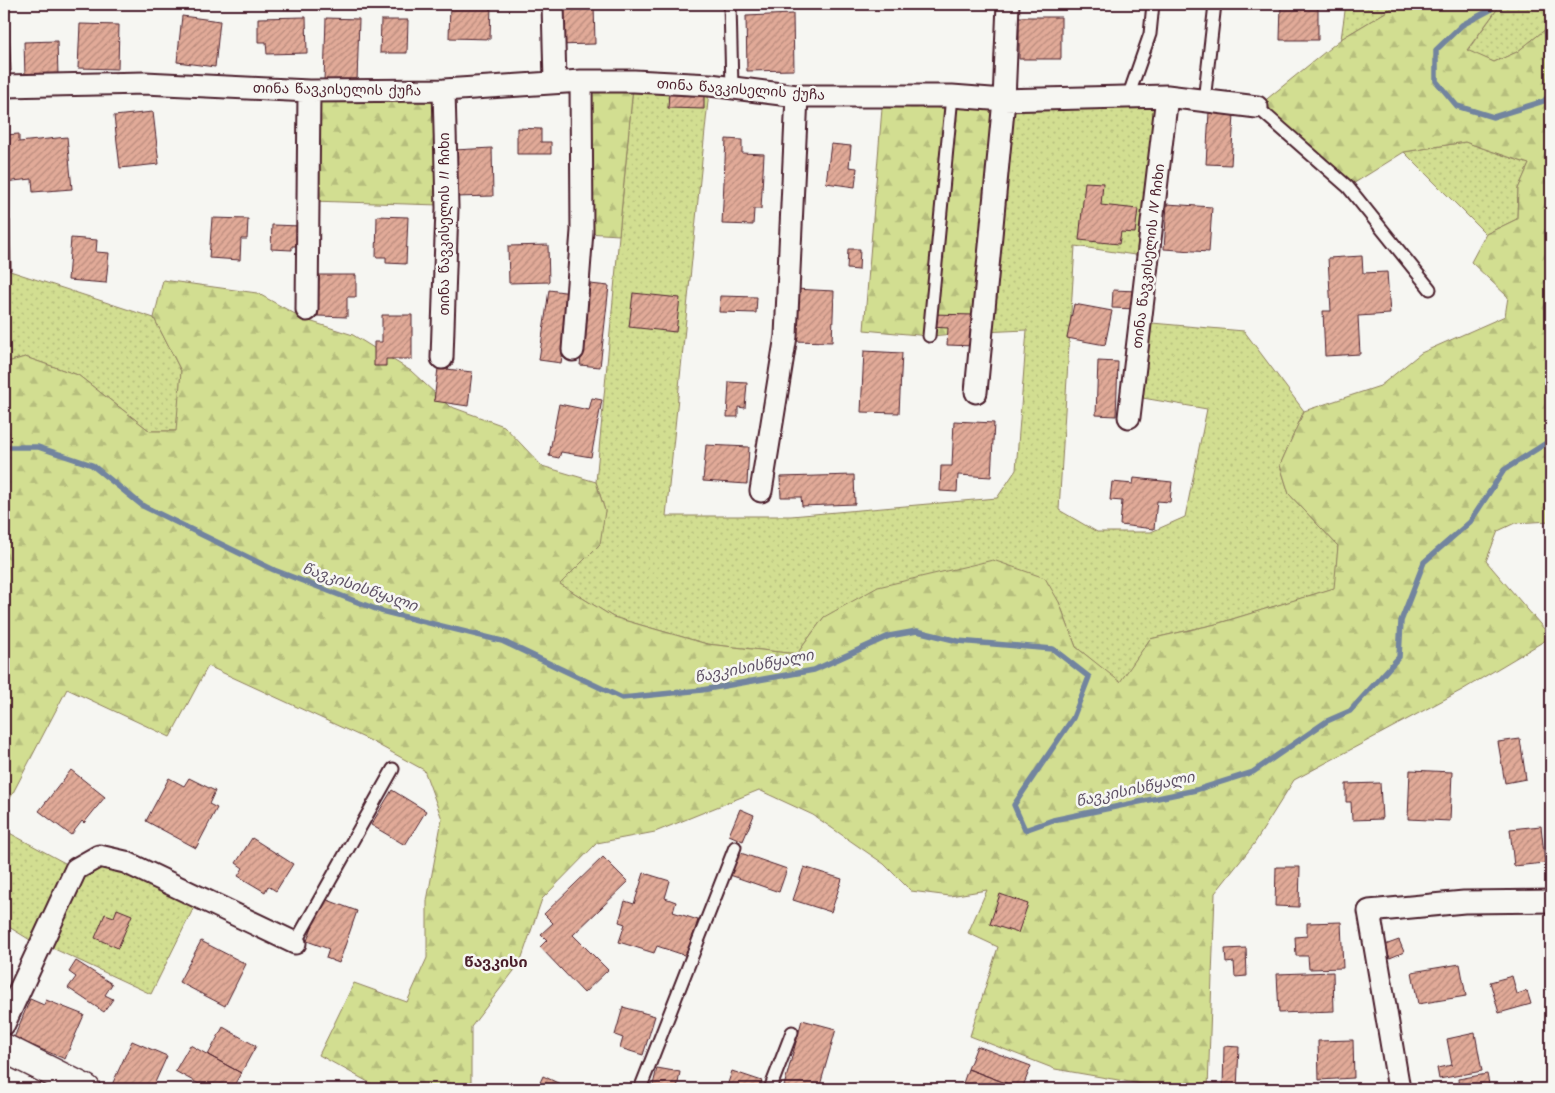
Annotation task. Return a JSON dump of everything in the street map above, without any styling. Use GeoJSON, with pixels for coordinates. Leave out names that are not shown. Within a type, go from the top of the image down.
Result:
{"type":"FeatureCollection","features":[{"type":"Feature","properties":{"kind":"street"},"geometry":{"type":"LineString","coordinates":[[553,4],[555,82]]}},
{"type":"Feature","properties":{"kind":"street"},"geometry":{"type":"LineString","coordinates":[[976,392],[1004,100],[1008,4]]}},
{"type":"Feature","properties":{"kind":"street"},"geometry":{"type":"LineString","coordinates":[[573,350],[582,230],[581,81]]}},
{"type":"Feature","properties":{"kind":"street","name":"თინა წავკისელის ქუჩა"},"geometry":{"type":"LineString","coordinates":[[4,86],[145,83],[309,91],[444,90],[555,82],[634,81],[732,88],[797,96],[952,96],[1004,100],[1167,96],[1257,107]]}},
{"type":"Feature","properties":{"kind":"street","name":"თინა წავკისელის II ჩიხი"},"geometry":{"type":"LineString","coordinates":[[442,358],[447,208],[444,90]]}},
{"type":"Feature","properties":{"kind":"street"},"geometry":{"type":"LineString","coordinates":[[307,310],[309,91]]}},
{"type":"Feature","properties":{"kind":"street"},"geometry":{"type":"LineString","coordinates":[[761,491],[786,336],[797,96]]}},
{"type":"Feature","properties":{"kind":"street","name":"თინა წავკისელის IV ჩიხი"},"geometry":{"type":"LineString","coordinates":[[1129,417],[1167,96]]}},
{"type":"Feature","properties":{"kind":"street"},"geometry":{"type":"LineString","coordinates":[[4,1024],[76,869],[99,856],[125,862],[294,943]]}},
{"type":"Feature","properties":{"kind":"street"},"geometry":{"type":"LineString","coordinates":[[1399,1089],[1369,911],[1464,902],[1551,901]]}},
{"type":"Feature","properties":{"kind":"street"},"geometry":{"type":"LineString","coordinates":[[4,1048],[86,1089]]}},
{"type":"Feature","properties":{"kind":"lane"},"geometry":{"type":"LineString","coordinates":[[730,4],[732,88]]}},
{"type":"Feature","properties":{"kind":"lane"},"geometry":{"type":"LineString","coordinates":[[1128,97],[1150,34],[1152,4]]}},
{"type":"Feature","properties":{"kind":"lane"},"geometry":{"type":"LineString","coordinates":[[1204,101],[1215,4]]}},
{"type":"Feature","properties":{"kind":"lane"},"geometry":{"type":"LineString","coordinates":[[929,336],[952,96]]}},
{"type":"Feature","properties":{"kind":"lane","name":"თინა წავკისელის ქუჩა"},"geometry":{"type":"LineString","coordinates":[[1257,107],[1348,187],[1430,289]]}},
{"type":"Feature","properties":{"kind":"lane"},"geometry":{"type":"LineString","coordinates":[[294,943],[393,769]]}},
{"type":"Feature","properties":{"kind":"lane"},"geometry":{"type":"LineString","coordinates":[[640,1089],[735,847]]}},
{"type":"Feature","properties":{"kind":"lane"},"geometry":{"type":"LineString","coordinates":[[770,1089],[792,1032]]}},
{"type":"Feature","properties":{"kind":"green space"},"geometry":{"type":"Polygon","coordinates":[[[1346,4],[1399,4],[1341,39],[1346,4]]]}},
{"type":"Feature","properties":{"kind":"green space"},"geometry":{"type":"Polygon","coordinates":[[[1399,4],[1501,4],[1467,50],[1494,62],[1517,52],[1551,25],[1551,521],[1515,523],[1498,531],[1486,561],[1551,637],[1462,690],[1294,780],[1254,844],[1215,893],[1208,1089],[1170,1089],[1055,1069],[970,1036],[998,947],[968,933],[987,890],[950,896],[911,891],[884,864],[813,815],[759,790],[655,832],[597,843],[542,899],[520,963],[471,1027],[471,1089],[381,1089],[319,1055],[354,983],[407,1002],[427,958],[427,901],[442,819],[424,770],[371,741],[208,666],[170,737],[67,689],[4,810],[4,363],[25,357],[78,375],[150,431],[176,431],[181,371],[154,318],[163,280],[257,293],[306,320],[353,335],[411,371],[449,406],[504,426],[542,466],[596,482],[605,511],[600,544],[560,584],[613,617],[707,644],[797,654],[824,617],[878,587],[993,560],[1045,578],[1059,602],[1076,647],[1120,682],[1150,639],[1216,624],[1334,588],[1338,546],[1289,494],[1280,465],[1304,411],[1380,386],[1421,353],[1505,316],[1508,297],[1471,262],[1486,234],[1517,219],[1518,189],[1529,164],[1465,142],[1404,152],[1348,187],[1257,107],[1341,39],[1399,4]]]}},
{"type":"Feature","properties":{"kind":"green space"},"geometry":{"type":"Polygon","coordinates":[[[1501,4],[1551,4],[1551,25],[1517,52],[1494,62],[1467,51],[1501,4]]]}},
{"type":"Feature","properties":{"kind":"green space"},"geometry":{"type":"Polygon","coordinates":[[[633,86],[709,91],[666,516],[791,516],[997,498],[1016,470],[1027,330],[982,332],[1004,100],[1167,96],[1148,257],[1075,246],[1059,510],[1097,532],[1151,532],[1185,517],[1207,409],[1131,396],[1140,322],[1244,331],[1304,411],[1280,465],[1289,494],[1338,546],[1335,588],[1216,624],[1150,639],[1120,683],[1076,647],[1059,602],[824,617],[797,654],[707,644],[613,617],[560,584],[594,550],[605,511],[596,482],[633,86]]]}},
{"type":"Feature","properties":{"kind":"green space"},"geometry":{"type":"Polygon","coordinates":[[[633,86],[619,235],[586,233],[584,88],[633,86]]]}},
{"type":"Feature","properties":{"kind":"green space"},"geometry":{"type":"Polygon","coordinates":[[[883,96],[1004,100],[982,332],[929,336],[864,330],[883,96]]]}},
{"type":"Feature","properties":{"kind":"green space"},"geometry":{"type":"Polygon","coordinates":[[[437,97],[439,205],[311,201],[313,98],[437,97]]]}},
{"type":"Feature","properties":{"kind":"green space"},"geometry":{"type":"Polygon","coordinates":[[[1465,142],[1529,164],[1518,189],[1517,219],[1486,234],[1404,152],[1465,142]]]}},
{"type":"Feature","properties":{"kind":"green space"},"geometry":{"type":"Polygon","coordinates":[[[4,269],[154,318],[181,371],[177,431],[150,431],[78,375],[25,357],[4,363],[4,269]]]}},
{"type":"Feature","properties":{"kind":"green space"},"geometry":{"type":"Polygon","coordinates":[[[4,830],[76,869],[99,856],[199,897],[151,994],[48,946],[40,946],[4,924],[4,830]]]}},
{"type":"Feature","properties":{"kind":"building"},"geometry":{"type":"Polygon","coordinates":[[[450,4],[491,4],[490,39],[449,38],[450,4]]]}},
{"type":"Feature","properties":{"kind":"building"},"geometry":{"type":"Polygon","coordinates":[[[553,4],[594,4],[595,44],[554,45],[553,4]]]}},
{"type":"Feature","properties":{"kind":"building"},"geometry":{"type":"Polygon","coordinates":[[[1281,4],[1318,4],[1318,40],[1280,40],[1281,4]]]}},
{"type":"Feature","properties":{"kind":"building"},"geometry":{"type":"Polygon","coordinates":[[[793,14],[794,70],[747,71],[746,16],[793,14]]]}},
{"type":"Feature","properties":{"kind":"building"},"geometry":{"type":"Polygon","coordinates":[[[182,16],[220,21],[215,67],[177,62],[182,16]]]}},
{"type":"Feature","properties":{"kind":"building"},"geometry":{"type":"Polygon","coordinates":[[[306,17],[307,53],[267,54],[266,42],[258,42],[258,18],[306,17]]]}},
{"type":"Feature","properties":{"kind":"building"},"geometry":{"type":"Polygon","coordinates":[[[1019,17],[1061,17],[1061,59],[1019,59],[1019,17]]]}},
{"type":"Feature","properties":{"kind":"building"},"geometry":{"type":"Polygon","coordinates":[[[326,18],[359,19],[357,82],[324,81],[326,18]]]}},
{"type":"Feature","properties":{"kind":"building"},"geometry":{"type":"Polygon","coordinates":[[[381,20],[408,20],[407,53],[380,53],[381,20]]]}},
{"type":"Feature","properties":{"kind":"building"},"geometry":{"type":"Polygon","coordinates":[[[80,24],[119,25],[118,69],[78,68],[80,24]]]}},
{"type":"Feature","properties":{"kind":"building"},"geometry":{"type":"Polygon","coordinates":[[[4,29],[9,29],[11,71],[4,71],[4,29]]]}},
{"type":"Feature","properties":{"kind":"building"},"geometry":{"type":"Polygon","coordinates":[[[57,41],[58,76],[25,77],[24,42],[57,41]]]}},
{"type":"Feature","properties":{"kind":"building"},"geometry":{"type":"Polygon","coordinates":[[[669,92],[704,93],[704,109],[668,108],[669,92]]]}},
{"type":"Feature","properties":{"kind":"building"},"geometry":{"type":"Polygon","coordinates":[[[153,112],[159,164],[120,168],[114,116],[153,112]]]}},
{"type":"Feature","properties":{"kind":"building"},"geometry":{"type":"Polygon","coordinates":[[[1209,112],[1234,114],[1231,165],[1206,164],[1209,112]]]}},
{"type":"Feature","properties":{"kind":"building"},"geometry":{"type":"Polygon","coordinates":[[[517,128],[541,129],[541,142],[551,142],[551,154],[517,154],[517,128]]]}},
{"type":"Feature","properties":{"kind":"building"},"geometry":{"type":"Polygon","coordinates":[[[19,134],[19,142],[67,137],[72,189],[33,192],[32,179],[4,182],[4,135],[19,134]]]}},
{"type":"Feature","properties":{"kind":"building"},"geometry":{"type":"Polygon","coordinates":[[[726,139],[742,140],[742,153],[764,154],[761,209],[754,209],[753,225],[722,224],[726,139]]]}},
{"type":"Feature","properties":{"kind":"building"},"geometry":{"type":"Polygon","coordinates":[[[831,144],[851,146],[849,167],[857,168],[855,187],[826,183],[831,144]]]}},
{"type":"Feature","properties":{"kind":"building"},"geometry":{"type":"Polygon","coordinates":[[[492,148],[493,196],[456,197],[454,150],[492,148]]]}},
{"type":"Feature","properties":{"kind":"building"},"geometry":{"type":"Polygon","coordinates":[[[1085,182],[1103,183],[1101,205],[1138,209],[1135,233],[1121,232],[1119,244],[1079,240],[1085,182]]]}},
{"type":"Feature","properties":{"kind":"building"},"geometry":{"type":"Polygon","coordinates":[[[1167,204],[1212,207],[1209,252],[1164,249],[1167,204]]]}},
{"type":"Feature","properties":{"kind":"building"},"geometry":{"type":"Polygon","coordinates":[[[377,216],[408,217],[406,264],[386,263],[386,257],[376,257],[377,216]]]}},
{"type":"Feature","properties":{"kind":"building"},"geometry":{"type":"Polygon","coordinates":[[[212,218],[248,219],[247,239],[241,239],[240,260],[209,258],[212,218]]]}},
{"type":"Feature","properties":{"kind":"building"},"geometry":{"type":"Polygon","coordinates":[[[4,220],[10,220],[11,270],[4,270],[4,220]]]}},
{"type":"Feature","properties":{"kind":"building"},"geometry":{"type":"Polygon","coordinates":[[[272,225],[301,226],[301,246],[292,246],[292,250],[271,249],[272,225]]]}},
{"type":"Feature","properties":{"kind":"building"},"geometry":{"type":"Polygon","coordinates":[[[71,238],[97,240],[96,252],[109,253],[106,283],[68,280],[71,238]]]}},
{"type":"Feature","properties":{"kind":"building"},"geometry":{"type":"Polygon","coordinates":[[[548,245],[549,282],[509,283],[508,246],[548,245]]]}},
{"type":"Feature","properties":{"kind":"building"},"geometry":{"type":"Polygon","coordinates":[[[848,249],[860,249],[859,270],[847,269],[848,249]]]}},
{"type":"Feature","properties":{"kind":"building"},"geometry":{"type":"Polygon","coordinates":[[[1362,256],[1363,273],[1387,272],[1390,314],[1358,316],[1360,354],[1325,356],[1323,311],[1331,311],[1328,258],[1362,256]]]}},
{"type":"Feature","properties":{"kind":"building"},"geometry":{"type":"Polygon","coordinates":[[[319,275],[356,275],[356,297],[347,297],[347,317],[318,316],[319,275]]]}},
{"type":"Feature","properties":{"kind":"building"},"geometry":{"type":"Polygon","coordinates":[[[590,284],[609,286],[600,367],[580,365],[590,284]]]}},
{"type":"Feature","properties":{"kind":"building"},"geometry":{"type":"Polygon","coordinates":[[[794,289],[834,291],[832,342],[792,341],[794,289]]]}},
{"type":"Feature","properties":{"kind":"building"},"geometry":{"type":"Polygon","coordinates":[[[549,290],[572,293],[561,363],[539,360],[549,290]]]}},
{"type":"Feature","properties":{"kind":"building"},"geometry":{"type":"Polygon","coordinates":[[[1113,290],[1137,291],[1137,309],[1112,308],[1113,290]]]}},
{"type":"Feature","properties":{"kind":"building"},"geometry":{"type":"Polygon","coordinates":[[[633,293],[680,298],[676,332],[629,327],[633,293]]]}},
{"type":"Feature","properties":{"kind":"building"},"geometry":{"type":"Polygon","coordinates":[[[720,296],[757,297],[756,313],[719,312],[720,296]]]}},
{"type":"Feature","properties":{"kind":"building"},"geometry":{"type":"Polygon","coordinates":[[[1074,304],[1112,311],[1105,345],[1067,338],[1074,304]]]}},
{"type":"Feature","properties":{"kind":"building"},"geometry":{"type":"Polygon","coordinates":[[[931,314],[975,315],[974,346],[947,345],[948,328],[931,327],[931,314]]]}},
{"type":"Feature","properties":{"kind":"building"},"geometry":{"type":"Polygon","coordinates":[[[382,315],[412,315],[412,359],[386,359],[386,366],[374,366],[374,342],[382,342],[382,315]]]}},
{"type":"Feature","properties":{"kind":"building"},"geometry":{"type":"Polygon","coordinates":[[[864,351],[902,353],[899,413],[861,412],[864,351]]]}},
{"type":"Feature","properties":{"kind":"building"},"geometry":{"type":"Polygon","coordinates":[[[1098,361],[1118,362],[1116,416],[1096,415],[1098,361]]]}},
{"type":"Feature","properties":{"kind":"building"},"geometry":{"type":"Polygon","coordinates":[[[438,368],[472,372],[468,406],[434,401],[438,368]]]}},
{"type":"Feature","properties":{"kind":"building"},"geometry":{"type":"Polygon","coordinates":[[[729,382],[747,383],[745,408],[738,407],[738,417],[727,417],[729,382]]]}},
{"type":"Feature","properties":{"kind":"building"},"geometry":{"type":"Polygon","coordinates":[[[592,398],[602,400],[591,457],[561,452],[559,458],[549,456],[559,404],[589,410],[592,398]]]}},
{"type":"Feature","properties":{"kind":"building"},"geometry":{"type":"Polygon","coordinates":[[[954,421],[994,423],[991,477],[958,475],[957,492],[940,491],[941,466],[952,466],[954,421]]]}},
{"type":"Feature","properties":{"kind":"building"},"geometry":{"type":"Polygon","coordinates":[[[706,445],[749,447],[747,484],[703,481],[706,445]]]}},
{"type":"Feature","properties":{"kind":"building"},"geometry":{"type":"Polygon","coordinates":[[[854,475],[855,504],[802,506],[801,497],[781,497],[780,477],[854,475]]]}},
{"type":"Feature","properties":{"kind":"building"},"geometry":{"type":"Polygon","coordinates":[[[1134,478],[1172,482],[1170,502],[1157,501],[1154,529],[1120,525],[1122,501],[1110,500],[1112,482],[1133,484],[1134,478]]]}},
{"type":"Feature","properties":{"kind":"building"},"geometry":{"type":"Polygon","coordinates":[[[1548,576],[1551,576],[1551,614],[1546,614],[1548,576]]]}},
{"type":"Feature","properties":{"kind":"building"},"geometry":{"type":"Polygon","coordinates":[[[1520,739],[1526,779],[1505,783],[1498,742],[1520,739]]]}},
{"type":"Feature","properties":{"kind":"building"},"geometry":{"type":"Polygon","coordinates":[[[71,770],[105,797],[84,823],[82,821],[71,835],[39,811],[71,770]]]}},
{"type":"Feature","properties":{"kind":"building"},"geometry":{"type":"Polygon","coordinates":[[[1410,770],[1452,772],[1450,821],[1408,819],[1410,770]]]}},
{"type":"Feature","properties":{"kind":"building"},"geometry":{"type":"Polygon","coordinates":[[[169,778],[184,786],[189,778],[215,791],[209,804],[217,808],[196,848],[146,821],[169,778]]]}},
{"type":"Feature","properties":{"kind":"building"},"geometry":{"type":"Polygon","coordinates":[[[1380,783],[1382,819],[1352,820],[1351,802],[1346,802],[1346,784],[1380,783]]]}},
{"type":"Feature","properties":{"kind":"building"},"geometry":{"type":"Polygon","coordinates":[[[392,790],[426,811],[405,845],[371,825],[392,790]]]}},
{"type":"Feature","properties":{"kind":"building"},"geometry":{"type":"Polygon","coordinates":[[[740,809],[754,815],[743,841],[729,835],[740,809]]]}},
{"type":"Feature","properties":{"kind":"building"},"geometry":{"type":"Polygon","coordinates":[[[1541,826],[1545,863],[1514,866],[1510,829],[1541,826]]]}},
{"type":"Feature","properties":{"kind":"building"},"geometry":{"type":"Polygon","coordinates":[[[252,838],[293,864],[276,891],[268,886],[265,892],[238,876],[243,868],[236,863],[252,838]]]}},
{"type":"Feature","properties":{"kind":"building"},"geometry":{"type":"Polygon","coordinates":[[[735,851],[787,869],[779,892],[727,874],[735,851]]]}},
{"type":"Feature","properties":{"kind":"building"},"geometry":{"type":"Polygon","coordinates":[[[603,857],[628,882],[573,935],[608,970],[584,993],[540,947],[547,940],[541,934],[553,923],[544,914],[603,857]]]}},
{"type":"Feature","properties":{"kind":"building"},"geometry":{"type":"Polygon","coordinates":[[[804,867],[842,879],[831,912],[793,900],[804,867]]]}},
{"type":"Feature","properties":{"kind":"building"},"geometry":{"type":"Polygon","coordinates":[[[1276,867],[1300,867],[1299,907],[1275,906],[1276,867]]]}},
{"type":"Feature","properties":{"kind":"building"},"geometry":{"type":"Polygon","coordinates":[[[644,873],[670,881],[665,898],[676,902],[673,912],[698,920],[687,956],[657,946],[654,953],[619,942],[625,924],[619,922],[625,901],[634,904],[644,873]]]}},
{"type":"Feature","properties":{"kind":"building"},"geometry":{"type":"Polygon","coordinates":[[[1000,894],[1028,904],[1018,933],[990,924],[1000,894]]]}},
{"type":"Feature","properties":{"kind":"building"},"geometry":{"type":"Polygon","coordinates":[[[322,898],[357,911],[339,963],[326,958],[329,949],[307,941],[322,898]]]}},
{"type":"Feature","properties":{"kind":"building"},"geometry":{"type":"Polygon","coordinates":[[[117,909],[132,915],[118,948],[95,938],[105,914],[114,917],[117,909]]]}},
{"type":"Feature","properties":{"kind":"building"},"geometry":{"type":"Polygon","coordinates":[[[1341,922],[1343,968],[1309,969],[1308,956],[1296,956],[1295,937],[1307,936],[1307,923],[1341,922]]]}},
{"type":"Feature","properties":{"kind":"building"},"geometry":{"type":"Polygon","coordinates":[[[1399,940],[1404,952],[1390,958],[1385,945],[1399,940]]]}},
{"type":"Feature","properties":{"kind":"building"},"geometry":{"type":"Polygon","coordinates":[[[201,941],[246,964],[225,1006],[179,982],[201,941]]]}},
{"type":"Feature","properties":{"kind":"building"},"geometry":{"type":"Polygon","coordinates":[[[1246,948],[1247,976],[1235,977],[1234,962],[1226,963],[1225,949],[1246,948]]]}},
{"type":"Feature","properties":{"kind":"building"},"geometry":{"type":"Polygon","coordinates":[[[76,961],[112,984],[105,995],[113,999],[104,1012],[68,988],[76,977],[69,972],[76,961]]]}},
{"type":"Feature","properties":{"kind":"building"},"geometry":{"type":"Polygon","coordinates":[[[1460,964],[1466,996],[1418,1004],[1412,972],[1460,964]]]}},
{"type":"Feature","properties":{"kind":"building"},"geometry":{"type":"Polygon","coordinates":[[[1549,966],[1551,966],[1551,997],[1550,997],[1549,966]]]}},
{"type":"Feature","properties":{"kind":"building"},"geometry":{"type":"Polygon","coordinates":[[[1333,972],[1334,1011],[1279,1013],[1277,974],[1333,972]]]}},
{"type":"Feature","properties":{"kind":"building"},"geometry":{"type":"Polygon","coordinates":[[[1512,976],[1517,994],[1527,991],[1531,1004],[1499,1013],[1490,982],[1512,976]]]}},
{"type":"Feature","properties":{"kind":"building"},"geometry":{"type":"Polygon","coordinates":[[[30,999],[44,1005],[46,1000],[84,1015],[65,1059],[14,1038],[30,999]]]}},
{"type":"Feature","properties":{"kind":"building"},"geometry":{"type":"Polygon","coordinates":[[[623,1007],[655,1016],[643,1055],[620,1048],[623,1038],[615,1035],[623,1007]]]}},
{"type":"Feature","properties":{"kind":"building"},"geometry":{"type":"Polygon","coordinates":[[[802,1020],[836,1029],[819,1089],[796,1089],[784,1086],[802,1020]]]}},
{"type":"Feature","properties":{"kind":"building"},"geometry":{"type":"Polygon","coordinates":[[[223,1027],[256,1046],[241,1073],[208,1055],[223,1027]]]}},
{"type":"Feature","properties":{"kind":"building"},"geometry":{"type":"Polygon","coordinates":[[[1475,1033],[1482,1071],[1439,1079],[1437,1068],[1452,1065],[1447,1039],[1475,1033]]]}},
{"type":"Feature","properties":{"kind":"building"},"geometry":{"type":"Polygon","coordinates":[[[1353,1040],[1354,1078],[1319,1080],[1318,1041],[1353,1040]]]}},
{"type":"Feature","properties":{"kind":"building"},"geometry":{"type":"Polygon","coordinates":[[[132,1041],[167,1056],[152,1089],[110,1089],[132,1041]]]}},
{"type":"Feature","properties":{"kind":"building"},"geometry":{"type":"Polygon","coordinates":[[[190,1045],[241,1073],[232,1089],[208,1089],[175,1071],[190,1045]]]}},
{"type":"Feature","properties":{"kind":"building"},"geometry":{"type":"Polygon","coordinates":[[[977,1046],[1031,1066],[1022,1089],[968,1069],[977,1046]]]}},
{"type":"Feature","properties":{"kind":"building"},"geometry":{"type":"Polygon","coordinates":[[[1224,1046],[1239,1047],[1237,1089],[1223,1089],[1224,1046]]]}},
{"type":"Feature","properties":{"kind":"building"},"geometry":{"type":"Polygon","coordinates":[[[657,1068],[680,1072],[677,1089],[652,1089],[657,1068]]]}},
{"type":"Feature","properties":{"kind":"building"},"geometry":{"type":"Polygon","coordinates":[[[968,1069],[1022,1089],[961,1089],[968,1069]]]}},
{"type":"Feature","properties":{"kind":"building"},"geometry":{"type":"Polygon","coordinates":[[[732,1071],[762,1081],[759,1089],[726,1089],[732,1071]]]}},
{"type":"Feature","properties":{"kind":"building"},"geometry":{"type":"Polygon","coordinates":[[[1487,1074],[1490,1089],[1459,1089],[1458,1079],[1487,1074]]]}},
{"type":"Feature","properties":{"kind":"building"},"geometry":{"type":"Polygon","coordinates":[[[543,1076],[560,1084],[558,1089],[537,1089],[543,1076]]]}},
{"type":"Feature","properties":{"kind":"building"},"geometry":{"type":"Polygon","coordinates":[[[1551,1085],[1551,1089],[1532,1089],[1551,1085]]]}},
{"type":"Feature","properties":{"kind":"waterway"},"geometry":{"type":"LineString","coordinates":[[1494,4],[1490,10],[1462,25],[1436,50],[1436,81],[1457,106],[1493,117],[1544,101],[1551,94]]}},
{"type":"Feature","properties":{"kind":"waterway","name":"წავკისისწყალი"},"geometry":{"type":"LineString","coordinates":[[4,447],[38,447],[92,465],[143,506],[274,570],[381,611],[502,641],[622,698],[702,690],[814,670],[889,636],[917,631],[958,641],[1053,649],[1089,677],[1073,718],[1014,805],[1025,830],[1053,820],[1196,790],[1253,772],[1327,721],[1350,711],[1399,657],[1401,621],[1424,562],[1470,522],[1504,470],[1551,440]]}},
{"type":"Feature","properties":{"kind":"district","name":"წავკისი"},"geometry":{"type":"Point","coordinates":[496,962]}}]}
